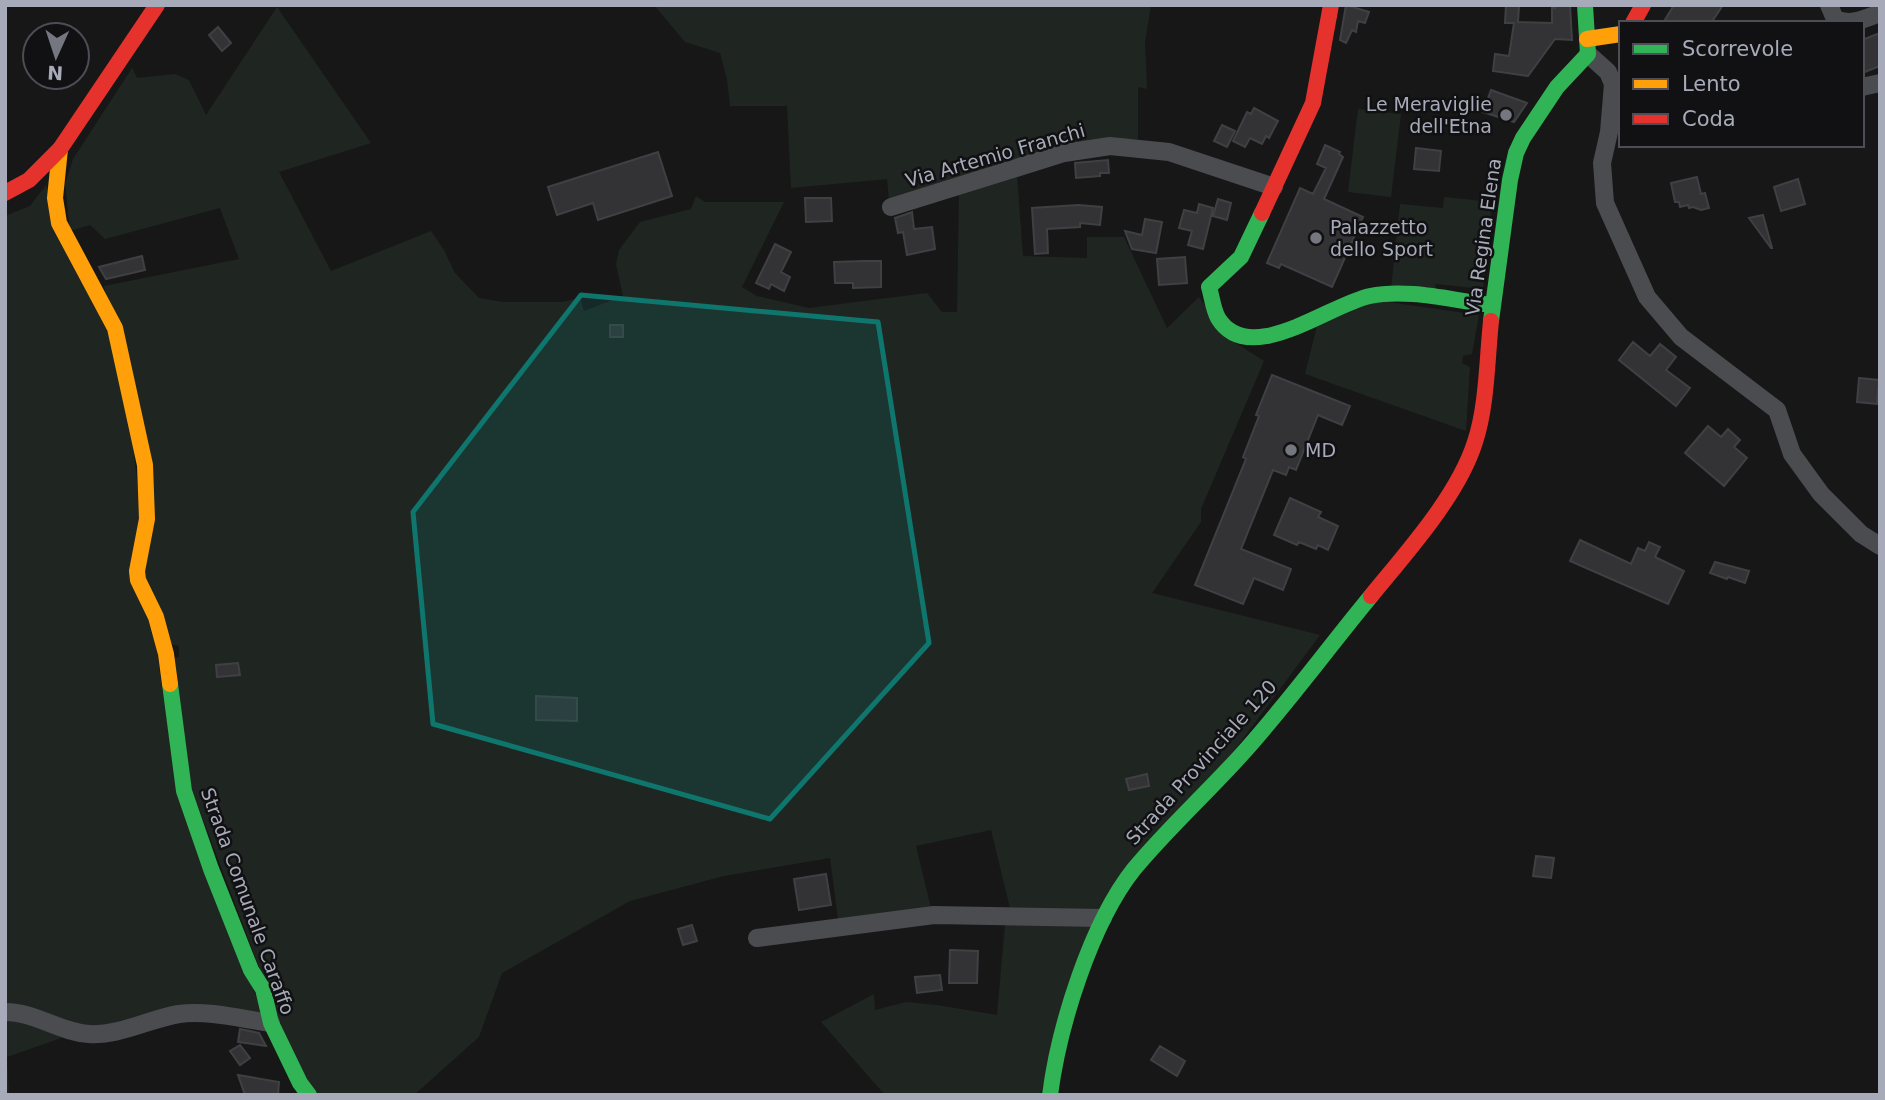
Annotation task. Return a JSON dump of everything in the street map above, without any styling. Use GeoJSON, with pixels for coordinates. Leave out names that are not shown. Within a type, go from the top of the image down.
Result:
{"type":"FeatureCollection","features":[{"type":"Feature","properties":{"kind":"street"},"geometry":{"type":"LineString","coordinates":[[5,193],[29,180],[60,149],[157,5]]}},
{"type":"Feature","properties":{"kind":"street"},"geometry":{"type":"LineString","coordinates":[[1331,5],[1313,103],[1241,257],[1209,287],[1219,320],[1227,329],[1240,336],[1256,338],[1273,337],[1347,302],[1385,294],[1493,305]]}},
{"type":"Feature","properties":{"kind":"street"},"geometry":{"type":"LineString","coordinates":[[1585,5],[1587,47],[1608,72],[1613,83],[1615,133],[1602,163],[1605,203],[1647,297],[1681,337],[1777,410],[1793,454],[1821,494],[1861,534],[1880,546]]}},
{"type":"Feature","properties":{"kind":"street"},"geometry":{"type":"LineString","coordinates":[[1634,21],[1643,5]]}},
{"type":"Feature","properties":{"kind":"street"},"geometry":{"type":"LineString","coordinates":[[1829,5],[1835,19],[1840,21]]}},
{"type":"Feature","properties":{"kind":"street"},"geometry":{"type":"LineString","coordinates":[[1852,21],[1880,13]]}},
{"type":"Feature","properties":{"kind":"street"},"geometry":{"type":"LineString","coordinates":[[1587,47],[1619,35]]}},
{"type":"Feature","properties":{"kind":"street","name":"Via Regina Elena"},"geometry":{"type":"LineString","coordinates":[[1450,492],[1476,441],[1510,180],[1516,153],[1523,138],[1587,47]]}},
{"type":"Feature","properties":{"kind":"street","name":"Via Artemio Franchi"},"geometry":{"type":"LineString","coordinates":[[891,207],[1065,153],[1110,146],[1169,152],[1274,187]]}},
{"type":"Feature","properties":{"kind":"street","name":"Strada Comunale Caraffo"},"geometry":{"type":"LineString","coordinates":[[60,149],[55,198],[59,223],[115,328],[145,465],[147,519],[137,571],[138,580],[156,617],[166,654],[184,791],[251,970],[263,989],[271,1023],[293,1070],[309,1095]]}},
{"type":"Feature","properties":{"kind":"street","name":"Strada Provinciale 120"},"geometry":{"type":"LineString","coordinates":[[1051,1095],[1054,1064],[1071,1006],[1103,918],[1134,869],[1244,752],[1410,548],[1450,492]]}},
{"type":"Feature","properties":{"kind":"street"},"geometry":{"type":"LineString","coordinates":[[757,938],[934,915],[1103,918]]}},
{"type":"Feature","properties":{"kind":"street"},"geometry":{"type":"LineString","coordinates":[[5,1012],[23,1013],[86,1034],[103,1034],[180,1014],[210,1014],[271,1023]]}},
{"type":"Feature","properties":{"kind":"highlighted area"},"geometry":{"type":"Polygon","coordinates":[[[581,295],[878,322],[929,643],[770,819],[433,724],[413,512],[581,295]]]}},
{"type":"Feature","properties":{"kind":"shaded area"},"geometry":{"type":"Polygon","coordinates":[[[654,5],[1151,5],[1145,42],[1147,89],[1138,87],[1138,139],[1091,141],[1015,159],[889,200],[887,179],[791,188],[787,106],[730,106],[720,53],[685,42],[654,5]]]}},
{"type":"Feature","properties":{"kind":"shaded area"},"geometry":{"type":"Polygon","coordinates":[[[277,7],[371,143],[279,172],[331,271],[431,231],[455,273],[479,298],[502,302],[562,302],[580,298],[584,311],[623,296],[616,264],[619,250],[640,222],[691,209],[696,196],[705,202],[784,202],[742,287],[757,296],[809,308],[927,293],[942,312],[957,312],[959,194],[1017,175],[1023,256],[1087,258],[1087,237],[1124,237],[1167,328],[1199,297],[1228,338],[1264,361],[1201,509],[1201,522],[1152,593],[1320,635],[1231,755],[1097,912],[1011,912],[991,830],[916,846],[931,908],[838,919],[830,858],[724,876],[630,901],[502,973],[479,1037],[414,1095],[317,1095],[295,1062],[191,788],[173,658],[179,657],[179,646],[169,644],[141,572],[152,522],[104,286],[239,259],[220,208],[105,239],[90,225],[70,231],[65,184],[73,159],[132,68],[137,78],[175,74],[189,80],[206,115],[277,7]]]}},
{"type":"Feature","properties":{"kind":"shaded area"},"geometry":{"type":"Polygon","coordinates":[[[1358,109],[1401,114],[1391,197],[1348,192],[1358,109]]]}},
{"type":"Feature","properties":{"kind":"shaded area"},"geometry":{"type":"Polygon","coordinates":[[[46,185],[112,333],[130,416],[152,619],[176,783],[262,1012],[90,1027],[59,1020],[20,1005],[5,1005],[5,216],[30,206],[46,185]]]}},
{"type":"Feature","properties":{"kind":"shaded area"},"geometry":{"type":"Polygon","coordinates":[[[1444,197],[1492,202],[1483,289],[1436,284],[1434,293],[1391,289],[1400,204],[1443,208],[1444,197]]]}},
{"type":"Feature","properties":{"kind":"shaded area"},"geometry":{"type":"Polygon","coordinates":[[[1374,300],[1479,315],[1472,354],[1463,356],[1462,363],[1470,367],[1466,431],[1305,374],[1317,326],[1374,300]]]}},
{"type":"Feature","properties":{"kind":"shaded area"},"geometry":{"type":"Polygon","coordinates":[[[1005,924],[1092,924],[1040,1095],[885,1095],[821,1022],[874,994],[875,1010],[906,1002],[997,1015],[1005,924]]]}},
{"type":"Feature","properties":{"kind":"shaded area"},"geometry":{"type":"Polygon","coordinates":[[[20,1018],[67,1036],[7,1057],[9,1095],[5,1095],[5,1019],[20,1018]]]}},
{"type":"Feature","properties":{"kind":"building"},"geometry":{"type":"Polygon","coordinates":[[[1346,5],[1369,12],[1365,23],[1358,21],[1356,32],[1352,30],[1346,43],[1340,40],[1346,5]]]}},
{"type":"Feature","properties":{"kind":"building"},"geometry":{"type":"Polygon","coordinates":[[[1506,5],[1519,6],[1518,22],[1552,23],[1552,7],[1570,5],[1572,40],[1555,39],[1528,76],[1493,71],[1495,54],[1509,56],[1514,23],[1505,23],[1506,5]]]}},
{"type":"Feature","properties":{"kind":"building"},"geometry":{"type":"Polygon","coordinates":[[[1674,5],[1723,5],[1712,21],[1664,21],[1674,5]]]}},
{"type":"Feature","properties":{"kind":"building"},"geometry":{"type":"Polygon","coordinates":[[[218,27],[231,43],[222,51],[209,35],[218,27]]]}},
{"type":"Feature","properties":{"kind":"building"},"geometry":{"type":"Polygon","coordinates":[[[1880,33],[1880,66],[1864,72],[1864,39],[1880,33]]]}},
{"type":"Feature","properties":{"kind":"building"},"geometry":{"type":"Polygon","coordinates":[[[1491,90],[1527,103],[1514,122],[1483,112],[1491,90]]]}},
{"type":"Feature","properties":{"kind":"building"},"geometry":{"type":"Polygon","coordinates":[[[1254,108],[1278,121],[1269,138],[1266,136],[1262,144],[1250,138],[1245,147],[1233,141],[1247,112],[1251,114],[1254,108]]]}},
{"type":"Feature","properties":{"kind":"building"},"geometry":{"type":"Polygon","coordinates":[[[1222,125],[1235,131],[1227,147],[1214,141],[1222,125]]]}},
{"type":"Feature","properties":{"kind":"building","name":"Palazzetto dello Sport"},"geometry":{"type":"Polygon","coordinates":[[[1325,145],[1340,152],[1343,157],[1324,199],[1363,217],[1332,287],[1281,264],[1279,268],[1267,263],[1300,188],[1313,194],[1326,168],[1317,164],[1325,145]]]}},
{"type":"Feature","properties":{"kind":"building"},"geometry":{"type":"Polygon","coordinates":[[[1416,148],[1441,151],[1439,171],[1414,169],[1416,148]]]}},
{"type":"Feature","properties":{"kind":"building"},"geometry":{"type":"Polygon","coordinates":[[[658,152],[672,196],[598,220],[593,203],[557,215],[548,187],[658,152]]]}},
{"type":"Feature","properties":{"kind":"building"},"geometry":{"type":"Polygon","coordinates":[[[1108,160],[1109,173],[1076,178],[1075,163],[1108,160]]]}},
{"type":"Feature","properties":{"kind":"building"},"geometry":{"type":"Polygon","coordinates":[[[1697,177],[1701,194],[1705,193],[1709,208],[1701,210],[1689,208],[1688,205],[1680,207],[1679,202],[1675,202],[1671,183],[1697,177]]]}},
{"type":"Feature","properties":{"kind":"building"},"geometry":{"type":"Polygon","coordinates":[[[1798,179],[1805,204],[1781,211],[1774,187],[1798,179]]]}},
{"type":"Feature","properties":{"kind":"building"},"geometry":{"type":"Polygon","coordinates":[[[805,198],[831,198],[832,221],[806,222],[805,198]]]}},
{"type":"Feature","properties":{"kind":"building"},"geometry":{"type":"Polygon","coordinates":[[[1218,199],[1231,203],[1227,220],[1213,216],[1218,199]]]}},
{"type":"Feature","properties":{"kind":"building"},"geometry":{"type":"Polygon","coordinates":[[[1199,204],[1213,208],[1203,249],[1188,245],[1192,231],[1179,228],[1184,210],[1197,213],[1199,204]]]}},
{"type":"Feature","properties":{"kind":"building"},"geometry":{"type":"Polygon","coordinates":[[[1078,205],[1102,207],[1100,225],[1080,223],[1080,227],[1047,229],[1048,253],[1035,254],[1032,208],[1078,205]]]}},
{"type":"Feature","properties":{"kind":"building"},"geometry":{"type":"Polygon","coordinates":[[[912,212],[914,229],[932,227],[935,249],[907,255],[903,232],[898,233],[895,218],[912,212]]]}},
{"type":"Feature","properties":{"kind":"building"},"geometry":{"type":"Polygon","coordinates":[[[1763,215],[1772,248],[1749,218],[1763,215]]]}},
{"type":"Feature","properties":{"kind":"building"},"geometry":{"type":"Polygon","coordinates":[[[1145,219],[1162,222],[1156,253],[1132,249],[1125,231],[1142,235],[1145,219]]]}},
{"type":"Feature","properties":{"kind":"building"},"geometry":{"type":"Polygon","coordinates":[[[775,244],[791,252],[781,272],[790,277],[784,291],[771,284],[769,289],[756,283],[775,244]]]}},
{"type":"Feature","properties":{"kind":"building"},"geometry":{"type":"Polygon","coordinates":[[[142,256],[145,270],[106,279],[99,267],[142,256]]]}},
{"type":"Feature","properties":{"kind":"building"},"geometry":{"type":"Polygon","coordinates":[[[1185,257],[1187,283],[1159,285],[1157,259],[1185,257]]]}},
{"type":"Feature","properties":{"kind":"building"},"geometry":{"type":"Polygon","coordinates":[[[881,261],[881,287],[853,288],[853,283],[835,283],[834,262],[881,261]]]}},
{"type":"Feature","properties":{"kind":"building"},"geometry":{"type":"Polygon","coordinates":[[[610,325],[623,325],[623,337],[610,337],[610,325]]]}},
{"type":"Feature","properties":{"kind":"building"},"geometry":{"type":"Polygon","coordinates":[[[1633,342],[1650,356],[1660,344],[1676,357],[1666,370],[1690,388],[1676,406],[1619,360],[1633,342]]]}},
{"type":"Feature","properties":{"kind":"building"},"geometry":{"type":"Polygon","coordinates":[[[1272,375],[1350,406],[1342,425],[1318,415],[1296,470],[1289,467],[1286,475],[1273,470],[1241,549],[1291,569],[1283,590],[1254,578],[1243,604],[1195,585],[1246,459],[1243,457],[1259,416],[1256,415],[1272,375]]]}},
{"type":"Feature","properties":{"kind":"building"},"geometry":{"type":"Polygon","coordinates":[[[1859,378],[1879,380],[1877,404],[1857,402],[1859,378]]]}},
{"type":"Feature","properties":{"kind":"building"},"geometry":{"type":"Polygon","coordinates":[[[1708,426],[1721,437],[1728,429],[1740,440],[1734,447],[1747,458],[1724,486],[1685,453],[1708,426]]]}},
{"type":"Feature","properties":{"kind":"building"},"geometry":{"type":"Polygon","coordinates":[[[1290,498],[1321,512],[1318,517],[1338,526],[1328,550],[1318,545],[1316,549],[1299,542],[1297,545],[1274,535],[1290,498]]]}},
{"type":"Feature","properties":{"kind":"building"},"geometry":{"type":"Polygon","coordinates":[[[1580,540],[1631,564],[1638,548],[1645,551],[1649,542],[1660,547],[1655,557],[1684,571],[1668,604],[1570,561],[1580,540]]]}},
{"type":"Feature","properties":{"kind":"building"},"geometry":{"type":"Polygon","coordinates":[[[1715,562],[1749,571],[1745,583],[1710,573],[1715,562]]]}},
{"type":"Feature","properties":{"kind":"building"},"geometry":{"type":"Polygon","coordinates":[[[238,663],[240,675],[217,677],[216,665],[238,663]]]}},
{"type":"Feature","properties":{"kind":"building"},"geometry":{"type":"Polygon","coordinates":[[[536,696],[577,698],[577,721],[536,720],[536,696]]]}},
{"type":"Feature","properties":{"kind":"building"},"geometry":{"type":"Polygon","coordinates":[[[1147,774],[1149,786],[1129,790],[1126,779],[1147,774]]]}},
{"type":"Feature","properties":{"kind":"building"},"geometry":{"type":"Polygon","coordinates":[[[1536,856],[1554,858],[1551,878],[1533,876],[1536,856]]]}},
{"type":"Feature","properties":{"kind":"building"},"geometry":{"type":"Polygon","coordinates":[[[826,874],[831,905],[799,910],[794,879],[826,874]]]}},
{"type":"Feature","properties":{"kind":"building"},"geometry":{"type":"Polygon","coordinates":[[[692,925],[697,941],[683,945],[678,929],[692,925]]]}},
{"type":"Feature","properties":{"kind":"building"},"geometry":{"type":"Polygon","coordinates":[[[950,950],[978,951],[977,983],[949,983],[950,950]]]}},
{"type":"Feature","properties":{"kind":"building"},"geometry":{"type":"Polygon","coordinates":[[[940,975],[942,990],[917,993],[915,977],[940,975]]]}},
{"type":"Feature","properties":{"kind":"building"},"geometry":{"type":"Polygon","coordinates":[[[240,1029],[259,1033],[266,1046],[238,1042],[240,1029]]]}},
{"type":"Feature","properties":{"kind":"building"},"geometry":{"type":"Polygon","coordinates":[[[240,1045],[250,1058],[240,1065],[230,1051],[240,1045]]]}},
{"type":"Feature","properties":{"kind":"building"},"geometry":{"type":"Polygon","coordinates":[[[1160,1046],[1185,1061],[1177,1076],[1151,1060],[1160,1046]]]}},
{"type":"Feature","properties":{"kind":"building"},"geometry":{"type":"Polygon","coordinates":[[[238,1075],[279,1082],[278,1095],[245,1095],[238,1075]]]}},
{"type":"Feature","properties":{"kind":"traffic: fast"},"geometry":{"type":"LineString","coordinates":[[1491,321],[1516,153],[1557,87],[1588,54],[1585,5]]}},
{"type":"Feature","properties":{"kind":"traffic: fast"},"geometry":{"type":"LineString","coordinates":[[1262,213],[1241,257],[1209,287],[1218,318],[1232,332],[1249,337],[1269,336],[1353,301],[1385,294],[1416,294],[1493,305]]}},
{"type":"Feature","properties":{"kind":"traffic: fast"},"geometry":{"type":"LineString","coordinates":[[1050,1095],[1061,1038],[1079,976],[1118,891],[1147,854],[1260,734],[1371,596]]}},
{"type":"Feature","properties":{"kind":"traffic: fast"},"geometry":{"type":"LineString","coordinates":[[170,684],[184,791],[251,970],[263,989],[271,1023],[300,1083],[309,1095]]}},
{"type":"Feature","properties":{"kind":"traffic: slow"},"geometry":{"type":"LineString","coordinates":[[1587,39],[1619,34]]}},
{"type":"Feature","properties":{"kind":"traffic: slow"},"geometry":{"type":"LineString","coordinates":[[60,149],[55,198],[59,223],[115,328],[145,465],[147,519],[137,571],[138,580],[156,617],[166,654],[170,684]]}},
{"type":"Feature","properties":{"kind":"traffic: jam"},"geometry":{"type":"LineString","coordinates":[[5,193],[29,180],[60,149],[157,5]]}},
{"type":"Feature","properties":{"kind":"traffic: jam"},"geometry":{"type":"LineString","coordinates":[[1262,213],[1313,103],[1331,5]]}},
{"type":"Feature","properties":{"kind":"traffic: jam"},"geometry":{"type":"LineString","coordinates":[[1634,21],[1643,5]]}},
{"type":"Feature","properties":{"kind":"traffic: jam"},"geometry":{"type":"LineString","coordinates":[[1371,596],[1430,523],[1467,462],[1482,413],[1491,321]]}},
{"type":"Feature","properties":{"kind":"place","name":"Le Meraviglie dell'Etna"},"geometry":{"type":"Point","coordinates":[1506,115]}},
{"type":"Feature","properties":{"kind":"place","name":"Palazzetto dello Sport"},"geometry":{"type":"Point","coordinates":[1316,238]}},
{"type":"Feature","properties":{"kind":"place","name":"MD"},"geometry":{"type":"Point","coordinates":[1291,450]}}]}
